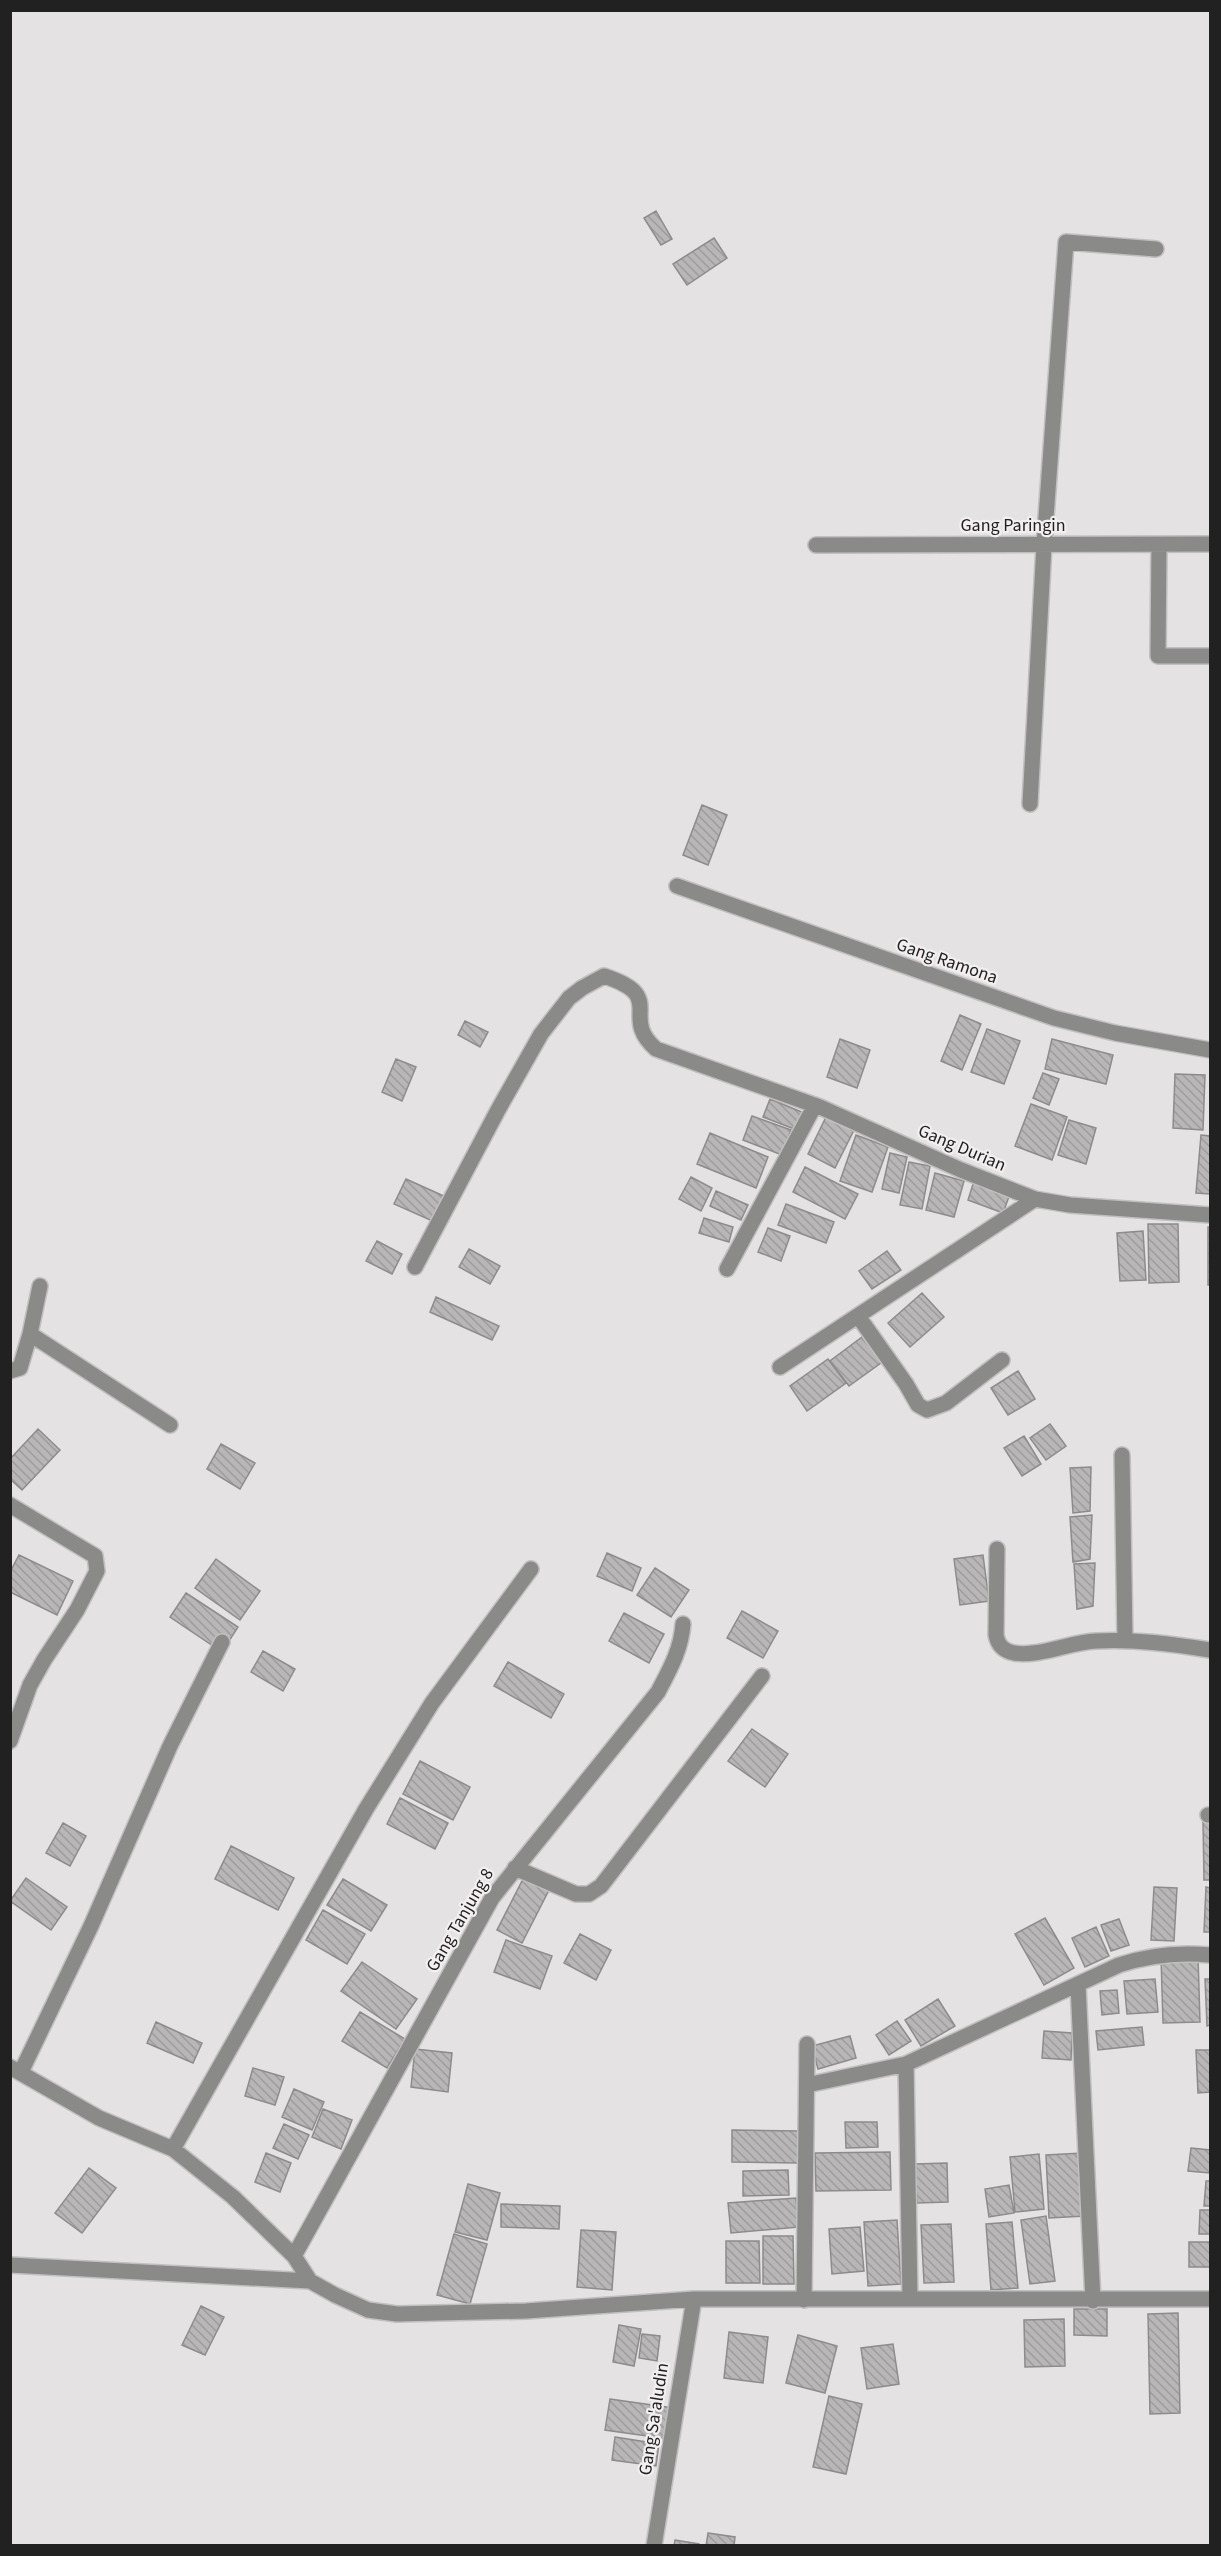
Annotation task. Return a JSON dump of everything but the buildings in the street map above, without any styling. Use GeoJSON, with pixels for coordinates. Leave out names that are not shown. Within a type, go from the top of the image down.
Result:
{"type":"FeatureCollection","features":[{"type":"Feature","properties":{"kind":"street"},"geometry":{"type":"LineString","coordinates":[[1030,804],[1044,545],[1066,242],[1156,249]]}},
{"type":"Feature","properties":{"kind":"street"},"geometry":{"type":"LineString","coordinates":[[1159,544],[1158,656],[1210,656]]}},
{"type":"Feature","properties":{"kind":"street","name":"Gang Paringin"},"geometry":{"type":"LineString","coordinates":[[816,545],[1210,544]]}},
{"type":"Feature","properties":{"kind":"street","name":"Gang Ramona"},"geometry":{"type":"LineString","coordinates":[[677,886],[1054,1018],[1115,1033],[1210,1050]]}},
{"type":"Feature","properties":{"kind":"street","name":"Gang Durian"},"geometry":{"type":"LineString","coordinates":[[415,1268],[523,1063],[541,1034],[569,998],[604,976],[628,985],[638,993],[641,1003],[640,1027],[644,1038],[661,1052],[688,1059],[815,1106],[961,1170],[1035,1199],[1070,1205],[1210,1215]]}},
{"type":"Feature","properties":{"kind":"street"},"geometry":{"type":"LineString","coordinates":[[727,1269],[815,1106]]}},
{"type":"Feature","properties":{"kind":"street"},"geometry":{"type":"LineString","coordinates":[[780,1366],[1035,1199]]}},
{"type":"Feature","properties":{"kind":"street"},"geometry":{"type":"LineString","coordinates":[[10,1371],[20,1368],[40,1286]]}},
{"type":"Feature","properties":{"kind":"street"},"geometry":{"type":"LineString","coordinates":[[858,1316],[918,1405],[927,1410],[946,1403],[1002,1360]]}},
{"type":"Feature","properties":{"kind":"street"},"geometry":{"type":"LineString","coordinates":[[30,1334],[170,1425]]}},
{"type":"Feature","properties":{"kind":"street"},"geometry":{"type":"LineString","coordinates":[[1122,1455],[1125,1640]]}},
{"type":"Feature","properties":{"kind":"street"},"geometry":{"type":"LineString","coordinates":[[10,1505],[95,1556],[97,1571],[77,1610],[30,1685],[10,1741]]}},
{"type":"Feature","properties":{"kind":"street"},"geometry":{"type":"LineString","coordinates":[[997,1549],[996,1635],[998,1643],[1004,1650],[1023,1654],[1094,1641],[1125,1640],[1144,1640],[1210,1650]]}},
{"type":"Feature","properties":{"kind":"street"},"geometry":{"type":"LineString","coordinates":[[173,2149],[366,1809],[432,1703],[531,1569]]}},
{"type":"Feature","properties":{"kind":"street","name":"Gang Tanjung 8"},"geometry":{"type":"LineString","coordinates":[[294,2256],[492,1898],[658,1692],[675,1661],[682,1642],[683,1624]]}},
{"type":"Feature","properties":{"kind":"street"},"geometry":{"type":"LineString","coordinates":[[222,1642],[170,1746],[91,1926],[16,2070],[99,2118],[173,2149],[233,2197],[294,2256],[310,2281]]}},
{"type":"Feature","properties":{"kind":"street"},"geometry":{"type":"LineString","coordinates":[[514,1868],[576,1894],[589,1894],[601,1886],[762,1676]]}},
{"type":"Feature","properties":{"kind":"street"},"geometry":{"type":"LineString","coordinates":[[807,2085],[906,2064],[1119,1965],[1145,1956],[1187,1953],[1210,1956]]}},
{"type":"Feature","properties":{"kind":"street"},"geometry":{"type":"LineString","coordinates":[[1078,1985],[1093,2301]]}},
{"type":"Feature","properties":{"kind":"street"},"geometry":{"type":"LineString","coordinates":[[804,2300],[807,2044]]}},
{"type":"Feature","properties":{"kind":"street"},"geometry":{"type":"LineString","coordinates":[[906,2064],[910,2299]]}},
{"type":"Feature","properties":{"kind":"street"},"geometry":{"type":"LineString","coordinates":[[10,2265],[310,2281],[368,2310],[398,2314],[526,2311],[693,2299],[1093,2301],[1210,2299]]}},
{"type":"Feature","properties":{"kind":"street","name":"Gang Sa'aludin"},"geometry":{"type":"LineString","coordinates":[[654,2546],[693,2299]]}}]}
